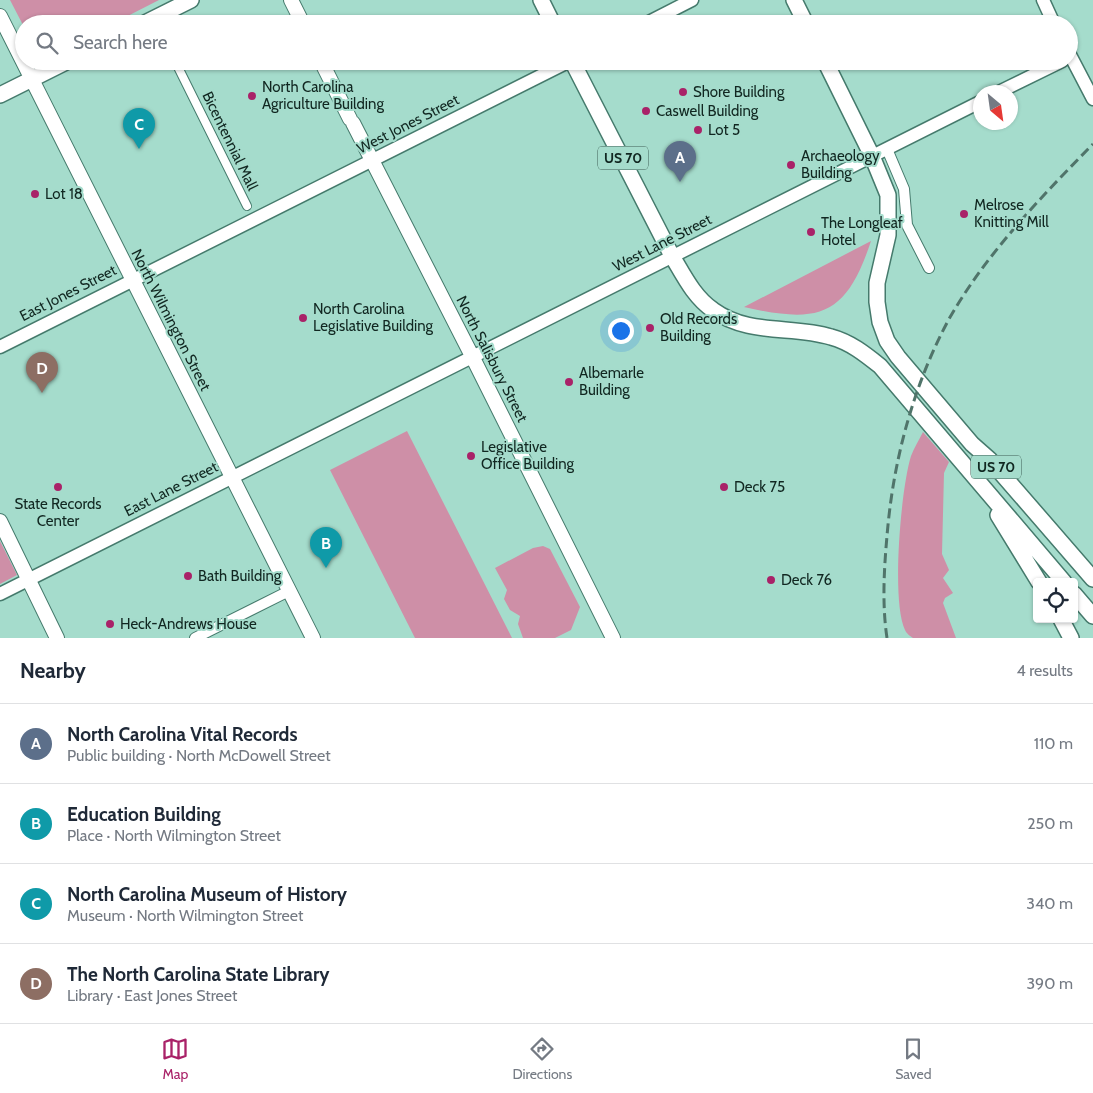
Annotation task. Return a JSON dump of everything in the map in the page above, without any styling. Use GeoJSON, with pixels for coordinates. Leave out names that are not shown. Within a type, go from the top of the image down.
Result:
{"type":"FeatureCollection","features":[{"type":"Feature","properties":{"kind":"main road"},"geometry":{"type":"LineString","coordinates":[[161,15],[191,0]]}},
{"type":"Feature","properties":{"kind":"main road"},"geometry":{"type":"LineString","coordinates":[[291,0],[298,15]]}},
{"type":"Feature","properties":{"kind":"main road"},"geometry":{"type":"LineString","coordinates":[[541,0],[548,15]]}},
{"type":"Feature","properties":{"kind":"main road"},"geometry":{"type":"LineString","coordinates":[[794,0],[802,15]]}},
{"type":"Feature","properties":{"kind":"main road","name":"North Wilmington Street"},"geometry":{"type":"LineString","coordinates":[[0,16],[15,46]]}},
{"type":"Feature","properties":{"kind":"main road","name":"North Wilmington Street"},"geometry":{"type":"LineString","coordinates":[[27,70],[313,638]]}},
{"type":"Feature","properties":{"kind":"main road"},"geometry":{"type":"LineString","coordinates":[[0,94],[50,70]]}},
{"type":"Feature","properties":{"kind":"main road","name":"North Salisbury Street"},"geometry":{"type":"LineString","coordinates":[[326,70],[613,638]]}},
{"type":"Feature","properties":{"kind":"main road","name":"US 70"},"geometry":{"type":"LineString","coordinates":[[576,70],[690,287],[713,310],[747,326],[831,336],[856,348],[880,366],[1061,578]]}},
{"type":"Feature","properties":{"kind":"main road","name":"US 70"},"geometry":{"type":"LineString","coordinates":[[829,70],[872,156],[888,196],[890,216],[888,235],[878,283],[880,322],[886,340],[898,357],[972,444],[989,459],[1090,574]]}},
{"type":"Feature","properties":{"kind":"main road"},"geometry":{"type":"LineString","coordinates":[[973,473],[1037,578]]}},
{"type":"Feature","properties":{"kind":"main road"},"geometry":{"type":"LineString","coordinates":[[0,521],[57,638]]}},
{"type":"Feature","properties":{"kind":"main road"},"geometry":{"type":"LineString","coordinates":[[1078,599],[1093,616]]}},
{"type":"Feature","properties":{"kind":"main road"},"geometry":{"type":"LineString","coordinates":[[1063,623],[1071,638]]}},
{"type":"Feature","properties":{"kind":"street"},"geometry":{"type":"LineString","coordinates":[[663,15],[692,0]]}},
{"type":"Feature","properties":{"kind":"street"},"geometry":{"type":"LineString","coordinates":[[1043,0],[1050,15]]}},
{"type":"Feature","properties":{"kind":"street","name":"Bicentennial Mall"},"geometry":{"type":"LineString","coordinates":[[179,70],[247,206]]}},
{"type":"Feature","properties":{"kind":"street","name":"West Jones Street"},"geometry":{"type":"LineString","coordinates":[[259,216],[553,70]]}},
{"type":"Feature","properties":{"kind":"street"},"geometry":{"type":"LineString","coordinates":[[1013,85],[1042,70]]}},
{"type":"Feature","properties":{"kind":"street"},"geometry":{"type":"LineString","coordinates":[[1076,70],[1093,99]]}},
{"type":"Feature","properties":{"kind":"street","name":"West Lane Street"},"geometry":{"type":"LineString","coordinates":[[358,414],[973,106]]}},
{"type":"Feature","properties":{"kind":"street"},"geometry":{"type":"LineString","coordinates":[[887,149],[904,189],[907,225],[929,268]]}},
{"type":"Feature","properties":{"kind":"street","name":"East Jones Street"},"geometry":{"type":"LineString","coordinates":[[0,347],[259,216]]}},
{"type":"Feature","properties":{"kind":"street","name":"East Lane Street"},"geometry":{"type":"LineString","coordinates":[[0,594],[358,414]]}},
{"type":"Feature","properties":{"kind":"street"},"geometry":{"type":"LineString","coordinates":[[195,638],[289,591]]}},
{"type":"Feature","properties":{"kind":"shaded area"},"geometry":{"type":"Polygon","coordinates":[[[10,0],[159,0],[130,15],[18,15],[10,0]]]}},
{"type":"Feature","properties":{"kind":"shaded area"},"geometry":{"type":"Polygon","coordinates":[[[871,241],[851,286],[840,300],[826,309],[811,314],[792,315],[744,307],[871,241]]]}},
{"type":"Feature","properties":{"kind":"shaded area"},"geometry":{"type":"Polygon","coordinates":[[[407,431],[512,638],[415,638],[330,470],[407,431]]]}},
{"type":"Feature","properties":{"kind":"shaded area"},"geometry":{"type":"Polygon","coordinates":[[[923,432],[949,462],[944,473],[942,554],[949,570],[943,578],[953,593],[945,598],[943,603],[956,638],[913,638],[906,631],[901,616],[898,571],[901,517],[907,471],[911,456],[923,432]]]}},
{"type":"Feature","properties":{"kind":"shaded area"},"geometry":{"type":"Polygon","coordinates":[[[0,541],[17,575],[0,584],[0,541]]]}},
{"type":"Feature","properties":{"kind":"shaded area"},"geometry":{"type":"Polygon","coordinates":[[[543,546],[550,549],[580,607],[571,630],[555,638],[523,638],[518,624],[520,616],[510,610],[504,599],[507,590],[495,568],[533,548],[543,546]]]}},
{"type":"Feature","properties":{"kind":"railway"},"geometry":{"type":"LineString","coordinates":[[887,638],[884,613],[884,587],[886,549],[894,480],[915,397],[936,344],[964,295],[997,249],[1034,206],[1093,144]]}},
{"type":"Feature","properties":{"kind":"place","name":"Shore Building"},"geometry":{"type":"Point","coordinates":[683,92]}},
{"type":"Feature","properties":{"kind":"place","name":"North Carolina Agriculture Building"},"geometry":{"type":"Point","coordinates":[252,96]}},
{"type":"Feature","properties":{"kind":"place","name":"Caswell Building"},"geometry":{"type":"Point","coordinates":[646,111]}},
{"type":"Feature","properties":{"kind":"place","name":"Lot 5"},"geometry":{"type":"Point","coordinates":[698,130]}},
{"type":"Feature","properties":{"kind":"place","name":"North Carolina Museum of History"},"geometry":{"type":"Point","coordinates":[139,149]}},
{"type":"Feature","properties":{"kind":"place","name":"Archaeology Building"},"geometry":{"type":"Point","coordinates":[791,165]}},
{"type":"Feature","properties":{"kind":"place","name":"North Carolina Vital Records"},"geometry":{"type":"Point","coordinates":[680,182]}},
{"type":"Feature","properties":{"kind":"place","name":"Lot 18"},"geometry":{"type":"Point","coordinates":[35,194]}},
{"type":"Feature","properties":{"kind":"place","name":"Melrose Knitting Mill"},"geometry":{"type":"Point","coordinates":[964,214]}},
{"type":"Feature","properties":{"kind":"place","name":"The Longleaf Hotel"},"geometry":{"type":"Point","coordinates":[811,232]}},
{"type":"Feature","properties":{"kind":"place","name":"North Carolina Legislative Building"},"geometry":{"type":"Point","coordinates":[303,318]}},
{"type":"Feature","properties":{"kind":"place","name":"Old Records Building"},"geometry":{"type":"Point","coordinates":[650,328]}},
{"type":"Feature","properties":{"kind":"place","name":"Albemarle Building"},"geometry":{"type":"Point","coordinates":[569,382]}},
{"type":"Feature","properties":{"kind":"place","name":"The North Carolina State Library"},"geometry":{"type":"Point","coordinates":[42,393]}},
{"type":"Feature","properties":{"kind":"place","name":"Legislative Office Building"},"geometry":{"type":"Point","coordinates":[471,456]}},
{"type":"Feature","properties":{"kind":"place","name":"State Records Center"},"geometry":{"type":"Point","coordinates":[58,487]}},
{"type":"Feature","properties":{"kind":"place","name":"Deck 75"},"geometry":{"type":"Point","coordinates":[724,487]}},
{"type":"Feature","properties":{"kind":"place","name":"Education Building"},"geometry":{"type":"Point","coordinates":[326,568]}},
{"type":"Feature","properties":{"kind":"place","name":"Bath Building"},"geometry":{"type":"Point","coordinates":[188,576]}},
{"type":"Feature","properties":{"kind":"place","name":"Deck 76"},"geometry":{"type":"Point","coordinates":[771,580]}},
{"type":"Feature","properties":{"kind":"place","name":"Heck-Andrews House"},"geometry":{"type":"Point","coordinates":[110,624]}}]}
